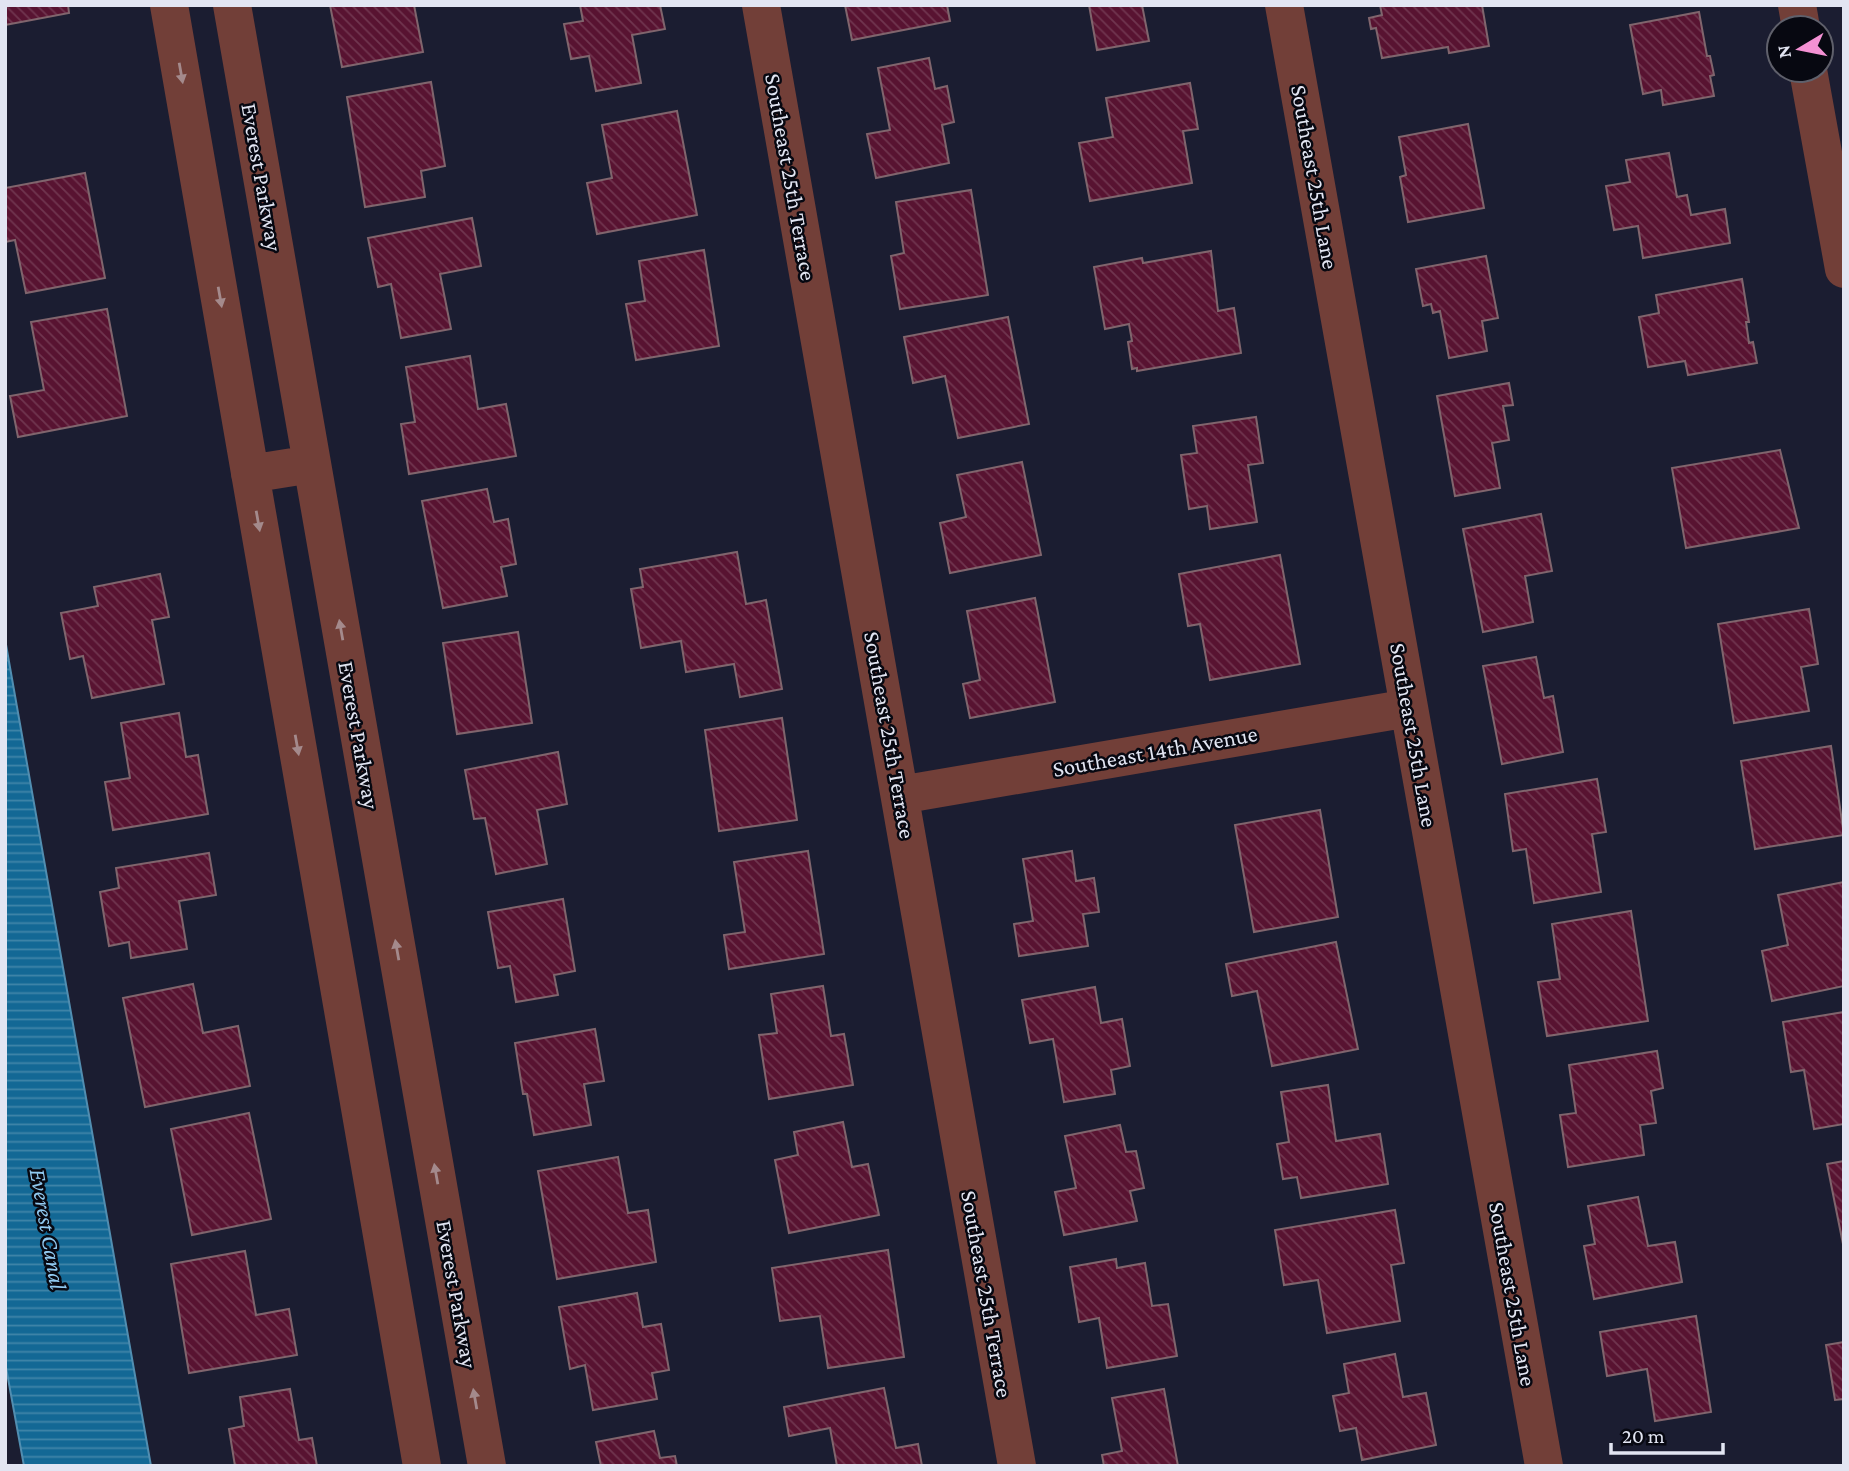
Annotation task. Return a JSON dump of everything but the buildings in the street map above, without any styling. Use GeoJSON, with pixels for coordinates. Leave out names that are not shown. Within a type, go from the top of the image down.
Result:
{"type":"FeatureCollection","features":[{"type":"Feature","properties":{"kind":"street"},"geometry":{"type":"LineString","coordinates":[[169,5],[422,1466]]}},
{"type":"Feature","properties":{"kind":"street","name":"Everest Parkway"},"geometry":{"type":"LineString","coordinates":[[232,5],[487,1466]]}},
{"type":"Feature","properties":{"kind":"street","name":"Southeast 25th Terrace"},"geometry":{"type":"LineString","coordinates":[[761,5],[1017,1466]]}},
{"type":"Feature","properties":{"kind":"street","name":"Southeast 25th Lane"},"geometry":{"type":"LineString","coordinates":[[1284,5],[1544,1466]]}},
{"type":"Feature","properties":{"kind":"street"},"geometry":{"type":"LineString","coordinates":[[1811,84],[1844,269]]}},
{"type":"Feature","properties":{"kind":"street"},"geometry":{"type":"LineString","coordinates":[[250,474],[312,464]]}},
{"type":"Feature","properties":{"kind":"street","name":"Southeast 14th Avenue"},"geometry":{"type":"LineString","coordinates":[[900,795],[1409,708]]}},
{"type":"Feature","properties":{"kind":"water","name":"Everest Canal"},"geometry":{"type":"Polygon","coordinates":[[[5,639],[151,1466],[24,1466],[5,1362],[5,639]]]}}]}
